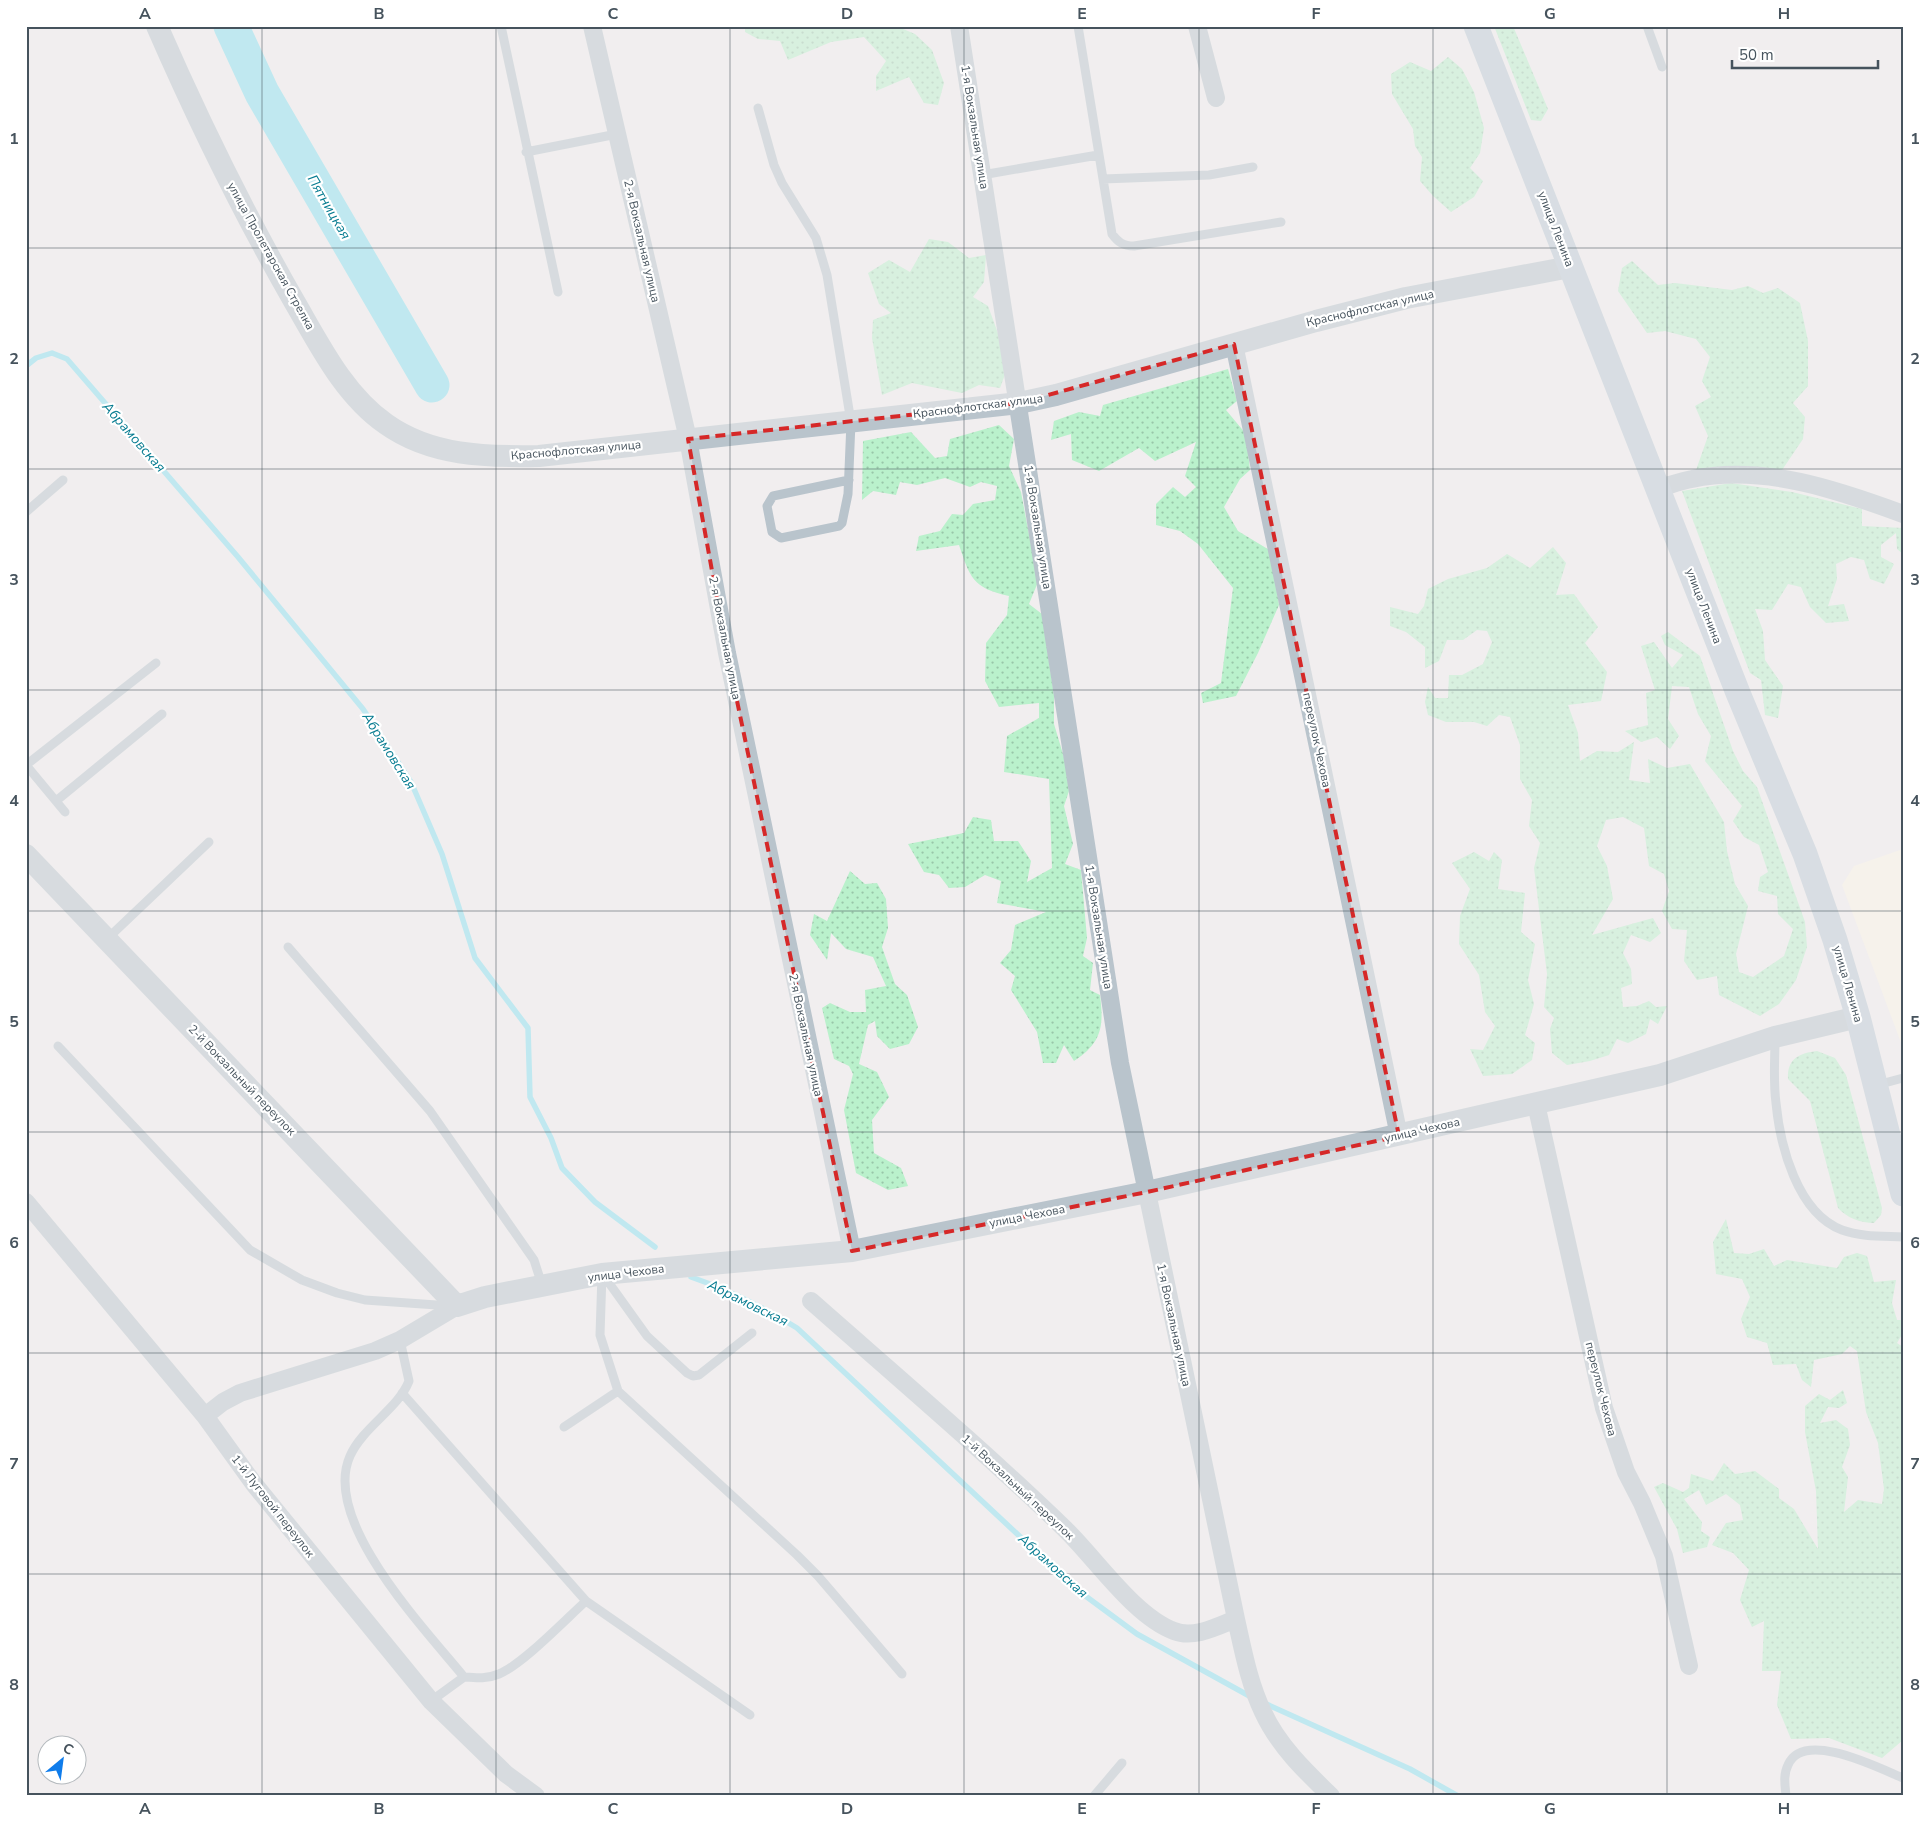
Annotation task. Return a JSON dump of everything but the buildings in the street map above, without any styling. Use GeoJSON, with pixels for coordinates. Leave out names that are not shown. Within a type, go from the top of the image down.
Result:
{"type":"FeatureCollection","features":[{"type":"Feature","properties":{"kind":"main road","name":"улица Ленина"},"geometry":{"type":"LineString","coordinates":[[1476,26],[1738,693],[1805,854],[1835,940],[1858,1017],[1903,1194]]}},
{"type":"Feature","properties":{"kind":"street","name":"улица Пролетарская Стрелка"},"geometry":{"type":"LineString","coordinates":[[157,26],[247,217],[315,337],[341,377],[367,408],[386,424],[409,438],[432,446]]}},
{"type":"Feature","properties":{"kind":"street","name":"2-я Вокзальная улица"},"geometry":{"type":"LineString","coordinates":[[592,26],[688,439],[729,663],[852,1251]]}},
{"type":"Feature","properties":{"kind":"street","name":"1-я Вокзальная улица"},"geometry":{"type":"LineString","coordinates":[[959,26],[1120,1063],[1236,1619],[1247,1665],[1262,1712],[1286,1748],[1331,1796]]}},
{"type":"Feature","properties":{"kind":"street"},"geometry":{"type":"LineString","coordinates":[[1198,26],[1216,98]]}},
{"type":"Feature","properties":{"kind":"street","name":"Краснофлотская улица"},"geometry":{"type":"LineString","coordinates":[[432,446],[484,456],[512,456],[1019,403],[1056,396],[1234,344],[1406,298],[1570,266]]}},
{"type":"Feature","properties":{"kind":"street","name":"переулок Чехова"},"geometry":{"type":"LineString","coordinates":[[1234,344],[1399,1136]]}},
{"type":"Feature","properties":{"kind":"street"},"geometry":{"type":"LineString","coordinates":[[1659,488],[1693,479],[1722,475],[1757,476],[1839,492],[1903,514]]}},
{"type":"Feature","properties":{"kind":"street","name":"2-й Вокзальный переулок"},"geometry":{"type":"LineString","coordinates":[[26,855],[108,938],[457,1306]]}},
{"type":"Feature","properties":{"kind":"street","name":"улица Чехова"},"geometry":{"type":"LineString","coordinates":[[205,1416],[223,1402],[240,1393],[341,1363],[400,1340],[457,1306],[485,1297],[602,1274],[852,1251],[1147,1192],[1660,1076],[1775,1037],[1858,1017]]}},
{"type":"Feature","properties":{"kind":"street","name":"переулок Чехова"},"geometry":{"type":"LineString","coordinates":[[1536,1104],[1604,1408],[1626,1472],[1645,1510],[1664,1556],[1689,1666]]}},
{"type":"Feature","properties":{"kind":"street","name":"1-й Луговой переулок"},"geometry":{"type":"LineString","coordinates":[[26,1202],[205,1416],[254,1484],[431,1701],[499,1768],[536,1796]]}},
{"type":"Feature","properties":{"kind":"street","name":"1-й Вокзальный переулок"},"geometry":{"type":"LineString","coordinates":[[811,1301],[1027,1493],[1066,1530],[1152,1620],[1176,1632],[1187,1634],[1201,1632],[1236,1619]]}},
{"type":"Feature","properties":{"kind":"lane"},"geometry":{"type":"LineString","coordinates":[[501,26],[526,152],[558,292]]}},
{"type":"Feature","properties":{"kind":"lane"},"geometry":{"type":"LineString","coordinates":[[1078,26],[1112,234],[1125,246],[1281,222]]}},
{"type":"Feature","properties":{"kind":"lane"},"geometry":{"type":"LineString","coordinates":[[1647,26],[1662,67]]}},
{"type":"Feature","properties":{"kind":"lane"},"geometry":{"type":"LineString","coordinates":[[758,108],[774,166],[782,183],[809,225],[823,256],[847,389],[850,422],[849,480],[845,518],[839,526],[780,538],[772,532],[767,506],[773,496],[849,480]]}},
{"type":"Feature","properties":{"kind":"lane"},"geometry":{"type":"LineString","coordinates":[[526,152],[617,134]]}},
{"type":"Feature","properties":{"kind":"lane"},"geometry":{"type":"LineString","coordinates":[[982,174],[1098,155]]}},
{"type":"Feature","properties":{"kind":"lane"},"geometry":{"type":"LineString","coordinates":[[1103,180],[1209,175],[1253,167]]}},
{"type":"Feature","properties":{"kind":"lane"},"geometry":{"type":"LineString","coordinates":[[26,512],[63,480]]}},
{"type":"Feature","properties":{"kind":"lane"},"geometry":{"type":"LineString","coordinates":[[65,812],[26,765],[156,663]]}},
{"type":"Feature","properties":{"kind":"lane"},"geometry":{"type":"LineString","coordinates":[[56,801],[162,714]]}},
{"type":"Feature","properties":{"kind":"lane"},"geometry":{"type":"LineString","coordinates":[[108,938],[209,842]]}},
{"type":"Feature","properties":{"kind":"lane"},"geometry":{"type":"LineString","coordinates":[[288,947],[430,1112],[534,1260],[542,1286]]}},
{"type":"Feature","properties":{"kind":"lane"},"geometry":{"type":"LineString","coordinates":[[1775,1037],[1776,1102],[1790,1164],[1806,1200],[1819,1217],[1841,1230],[1865,1235],[1903,1237]]}},
{"type":"Feature","properties":{"kind":"lane"},"geometry":{"type":"LineString","coordinates":[[58,1046],[250,1250],[302,1280],[337,1293],[365,1300],[457,1306]]}},
{"type":"Feature","properties":{"kind":"lane"},"geometry":{"type":"LineString","coordinates":[[1876,1086],[1903,1078]]}},
{"type":"Feature","properties":{"kind":"lane"},"geometry":{"type":"LineString","coordinates":[[602,1274],[647,1336],[687,1373],[693,1376],[699,1375],[752,1332]]}},
{"type":"Feature","properties":{"kind":"lane"},"geometry":{"type":"LineString","coordinates":[[602,1274],[600,1335],[618,1391],[818,1576],[902,1674]]}},
{"type":"Feature","properties":{"kind":"lane"},"geometry":{"type":"LineString","coordinates":[[400,1340],[409,1381],[402,1393],[352,1452],[344,1473],[344,1488],[356,1531],[374,1561],[420,1624],[464,1677]]}},
{"type":"Feature","properties":{"kind":"lane"},"geometry":{"type":"LineString","coordinates":[[564,1427],[618,1391]]}},
{"type":"Feature","properties":{"kind":"lane"},"geometry":{"type":"LineString","coordinates":[[402,1393],[586,1600],[750,1715]]}},
{"type":"Feature","properties":{"kind":"lane"},"geometry":{"type":"LineString","coordinates":[[431,1701],[464,1677],[485,1678],[500,1674],[515,1664],[586,1600]]}},
{"type":"Feature","properties":{"kind":"lane"},"geometry":{"type":"LineString","coordinates":[[1786,1796],[1784,1778],[1787,1766],[1791,1759],[1800,1752],[1809,1750],[1827,1750],[1903,1778]]}},
{"type":"Feature","properties":{"kind":"lane"},"geometry":{"type":"LineString","coordinates":[[1094,1796],[1122,1763]]}},
{"type":"Feature","properties":{"kind":"highlighted area"},"geometry":{"type":"Polygon","coordinates":[[[1234,344],[1399,1136],[1147,1192],[852,1251],[727,653],[688,439],[1019,403],[1234,344]]]}},
{"type":"Feature","properties":{"kind":"shaded area"},"geometry":{"type":"Polygon","coordinates":[[[1903,849],[1903,1048],[1842,885],[1854,866],[1903,849]]]}},
{"type":"Feature","properties":{"kind":"green space"},"geometry":{"type":"Polygon","coordinates":[[[745,26],[896,26],[915,34],[932,50],[944,83],[938,105],[924,103],[909,77],[876,91],[876,76],[886,61],[864,37],[831,42],[788,60],[780,41],[758,39],[745,32],[745,26]]]}},
{"type":"Feature","properties":{"kind":"green space"},"geometry":{"type":"Polygon","coordinates":[[[1494,26],[1513,26],[1548,109],[1541,121],[1531,120],[1494,26]]]}},
{"type":"Feature","properties":{"kind":"green space"},"geometry":{"type":"Polygon","coordinates":[[[1448,57],[1462,69],[1474,92],[1484,128],[1480,153],[1470,168],[1483,181],[1474,197],[1451,212],[1420,181],[1422,157],[1415,146],[1413,129],[1392,94],[1391,74],[1410,62],[1431,71],[1448,57]]]}},
{"type":"Feature","properties":{"kind":"green space"},"geometry":{"type":"Polygon","coordinates":[[[929,239],[948,242],[969,258],[986,255],[984,282],[973,297],[988,306],[999,336],[1007,369],[1000,388],[979,385],[962,393],[912,383],[882,395],[872,338],[873,320],[891,313],[879,304],[868,273],[889,260],[910,272],[929,239]]]}},
{"type":"Feature","properties":{"kind":"green space"},"geometry":{"type":"Polygon","coordinates":[[[1632,261],[1658,285],[1675,283],[1732,290],[1748,286],[1763,293],[1778,288],[1800,303],[1808,341],[1808,386],[1793,403],[1805,417],[1803,439],[1780,473],[1695,473],[1708,436],[1695,406],[1711,397],[1702,381],[1710,357],[1696,339],[1665,331],[1647,333],[1618,291],[1622,268],[1632,261]]]}},
{"type":"Feature","properties":{"kind":"green space"},"geometry":{"type":"Polygon","coordinates":[[[1228,369],[1237,401],[1226,410],[1246,434],[1250,470],[1240,479],[1224,507],[1238,531],[1271,551],[1279,605],[1258,653],[1236,696],[1203,703],[1201,693],[1221,683],[1233,588],[1198,544],[1180,531],[1156,525],[1156,504],[1173,487],[1185,497],[1196,487],[1185,476],[1196,442],[1155,461],[1139,448],[1099,471],[1072,460],[1071,434],[1051,440],[1054,421],[1079,412],[1100,416],[1103,405],[1228,369]]]}},
{"type":"Feature","properties":{"kind":"green space"},"geometry":{"type":"Polygon","coordinates":[[[999,425],[1014,439],[1009,466],[1021,492],[1038,582],[1029,604],[1042,614],[1054,695],[1054,724],[1066,764],[1069,791],[1064,806],[1073,844],[1065,864],[1081,870],[1087,938],[1083,956],[1093,963],[1090,990],[1100,995],[1102,1016],[1099,1033],[1090,1047],[1074,1061],[1064,1045],[1056,1063],[1043,1063],[1037,1032],[1011,990],[1015,976],[1000,963],[1011,950],[1015,925],[1046,912],[997,903],[1001,881],[985,875],[965,887],[949,888],[939,875],[924,872],[908,844],[964,833],[973,817],[991,820],[994,841],[1018,841],[1031,861],[1027,882],[1052,868],[1049,779],[1004,772],[1007,736],[1039,718],[1039,703],[999,707],[985,681],[986,643],[1007,615],[1009,596],[987,589],[974,580],[959,545],[916,551],[919,536],[940,531],[952,514],[963,515],[973,504],[995,500],[997,486],[981,482],[970,487],[945,478],[917,485],[900,482],[896,495],[873,491],[862,500],[863,441],[911,432],[935,458],[947,456],[950,439],[999,425]]]}},
{"type":"Feature","properties":{"kind":"green space"},"geometry":{"type":"Polygon","coordinates":[[[1731,483],[1792,492],[1862,509],[1862,526],[1903,528],[1903,554],[1897,549],[1896,533],[1881,545],[1881,557],[1894,564],[1884,584],[1870,579],[1864,560],[1851,557],[1836,564],[1837,579],[1828,606],[1844,604],[1849,621],[1826,623],[1810,607],[1801,587],[1788,584],[1772,610],[1755,609],[1763,631],[1765,660],[1783,686],[1778,718],[1765,715],[1761,680],[1750,673],[1682,491],[1731,483]]]}},
{"type":"Feature","properties":{"kind":"green space"},"geometry":{"type":"Polygon","coordinates":[[[1553,547],[1566,563],[1556,595],[1574,594],[1598,627],[1585,643],[1607,672],[1601,701],[1568,705],[1578,733],[1580,761],[1597,751],[1618,752],[1634,742],[1629,780],[1650,783],[1648,759],[1667,768],[1690,764],[1724,822],[1727,851],[1735,884],[1748,906],[1736,954],[1739,972],[1753,977],[1784,956],[1793,929],[1778,914],[1777,896],[1758,891],[1760,877],[1768,872],[1759,845],[1744,837],[1733,821],[1742,806],[1705,761],[1711,736],[1698,714],[1689,687],[1672,686],[1668,719],[1679,736],[1670,749],[1657,737],[1641,742],[1625,731],[1648,725],[1646,693],[1655,690],[1641,646],[1654,642],[1672,668],[1683,655],[1665,645],[1661,636],[1668,632],[1700,656],[1733,751],[1743,771],[1757,787],[1805,922],[1807,947],[1796,980],[1779,1004],[1760,1016],[1719,995],[1717,976],[1697,980],[1684,961],[1687,930],[1672,929],[1662,911],[1669,891],[1664,874],[1649,866],[1644,828],[1623,817],[1606,820],[1597,846],[1607,866],[1613,899],[1592,935],[1653,918],[1661,933],[1650,942],[1631,935],[1623,953],[1631,969],[1632,984],[1621,988],[1623,1007],[1637,1006],[1649,1001],[1656,1007],[1667,1006],[1658,1024],[1650,1019],[1646,1034],[1628,1043],[1617,1039],[1609,1055],[1567,1065],[1552,1053],[1550,1029],[1554,1018],[1544,1007],[1547,974],[1534,868],[1540,843],[1529,826],[1532,800],[1520,779],[1520,745],[1510,717],[1499,715],[1487,726],[1474,722],[1446,722],[1428,715],[1425,702],[1428,687],[1435,698],[1448,698],[1449,675],[1462,675],[1483,664],[1492,642],[1487,631],[1477,630],[1463,640],[1447,640],[1439,661],[1425,668],[1425,647],[1406,632],[1390,626],[1390,607],[1418,614],[1424,606],[1428,589],[1448,579],[1487,568],[1507,554],[1530,568],[1553,547]]]}},
{"type":"Feature","properties":{"kind":"green space"},"geometry":{"type":"Polygon","coordinates":[[[1474,852],[1489,861],[1494,852],[1502,860],[1498,889],[1525,893],[1521,932],[1535,944],[1528,980],[1534,1004],[1525,1035],[1535,1043],[1532,1060],[1512,1074],[1483,1076],[1470,1049],[1483,1050],[1495,1026],[1485,1012],[1479,975],[1459,944],[1460,916],[1470,889],[1452,863],[1474,852]]]}},
{"type":"Feature","properties":{"kind":"green space"},"geometry":{"type":"Polygon","coordinates":[[[850,871],[865,884],[877,883],[886,899],[888,928],[882,947],[895,984],[907,995],[918,1027],[909,1044],[890,1049],[877,1036],[875,1021],[868,1025],[859,1064],[877,1072],[889,1097],[872,1120],[874,1153],[901,1168],[908,1186],[888,1190],[856,1173],[844,1110],[853,1074],[849,1066],[834,1059],[822,1008],[830,1003],[850,1012],[866,1012],[865,990],[886,986],[873,957],[846,949],[831,933],[827,960],[810,935],[814,914],[827,921],[850,871]]]}},
{"type":"Feature","properties":{"kind":"green space"},"geometry":{"type":"Polygon","coordinates":[[[1817,1051],[1835,1058],[1846,1075],[1882,1208],[1881,1215],[1874,1223],[1854,1219],[1838,1208],[1810,1101],[1788,1079],[1790,1066],[1795,1058],[1805,1053],[1817,1051]]]}},
{"type":"Feature","properties":{"kind":"green space"},"geometry":{"type":"Polygon","coordinates":[[[1726,1219],[1734,1253],[1749,1254],[1764,1249],[1774,1266],[1787,1260],[1837,1268],[1844,1257],[1857,1253],[1867,1256],[1874,1282],[1896,1280],[1892,1303],[1897,1320],[1903,1320],[1903,1333],[1897,1343],[1903,1347],[1903,1740],[1882,1758],[1829,1738],[1791,1739],[1777,1705],[1781,1671],[1762,1671],[1764,1621],[1752,1627],[1740,1600],[1749,1570],[1733,1553],[1712,1545],[1726,1523],[1743,1520],[1740,1505],[1726,1494],[1706,1505],[1699,1490],[1684,1499],[1702,1522],[1701,1531],[1710,1537],[1707,1547],[1683,1553],[1677,1529],[1654,1487],[1663,1483],[1683,1492],[1689,1488],[1691,1474],[1713,1481],[1724,1463],[1735,1474],[1755,1471],[1779,1489],[1779,1498],[1794,1509],[1818,1549],[1816,1491],[1805,1432],[1805,1406],[1819,1394],[1830,1400],[1843,1390],[1847,1403],[1839,1408],[1828,1407],[1820,1423],[1836,1420],[1848,1429],[1850,1445],[1842,1467],[1848,1477],[1844,1512],[1858,1500],[1882,1504],[1884,1489],[1878,1443],[1866,1412],[1857,1351],[1850,1346],[1842,1354],[1814,1360],[1811,1387],[1802,1380],[1796,1364],[1773,1365],[1767,1343],[1747,1337],[1741,1319],[1750,1297],[1742,1279],[1716,1274],[1713,1242],[1726,1219]]]}},
{"type":"Feature","properties":{"kind":"waterway","name":"Пятницкая"},"geometry":{"type":"LineString","coordinates":[[231,26],[262,93],[432,385]]}},
{"type":"Feature","properties":{"kind":"waterway","name":"Абрамовская"},"geometry":{"type":"LineString","coordinates":[[26,366],[36,358],[52,353],[67,359],[238,557],[363,709],[411,782],[442,854],[475,958],[528,1028],[530,1097],[551,1138],[562,1168],[595,1202],[655,1247]]}},
{"type":"Feature","properties":{"kind":"waterway","name":"Абрамовская"},"geometry":{"type":"LineString","coordinates":[[691,1277],[746,1300],[797,1328],[1076,1589],[1137,1634],[1253,1698]]}},
{"type":"Feature","properties":{"kind":"waterway","name":"Абрамовская"},"geometry":{"type":"LineString","coordinates":[[1264,1703],[1410,1769],[1458,1796]]}}]}
